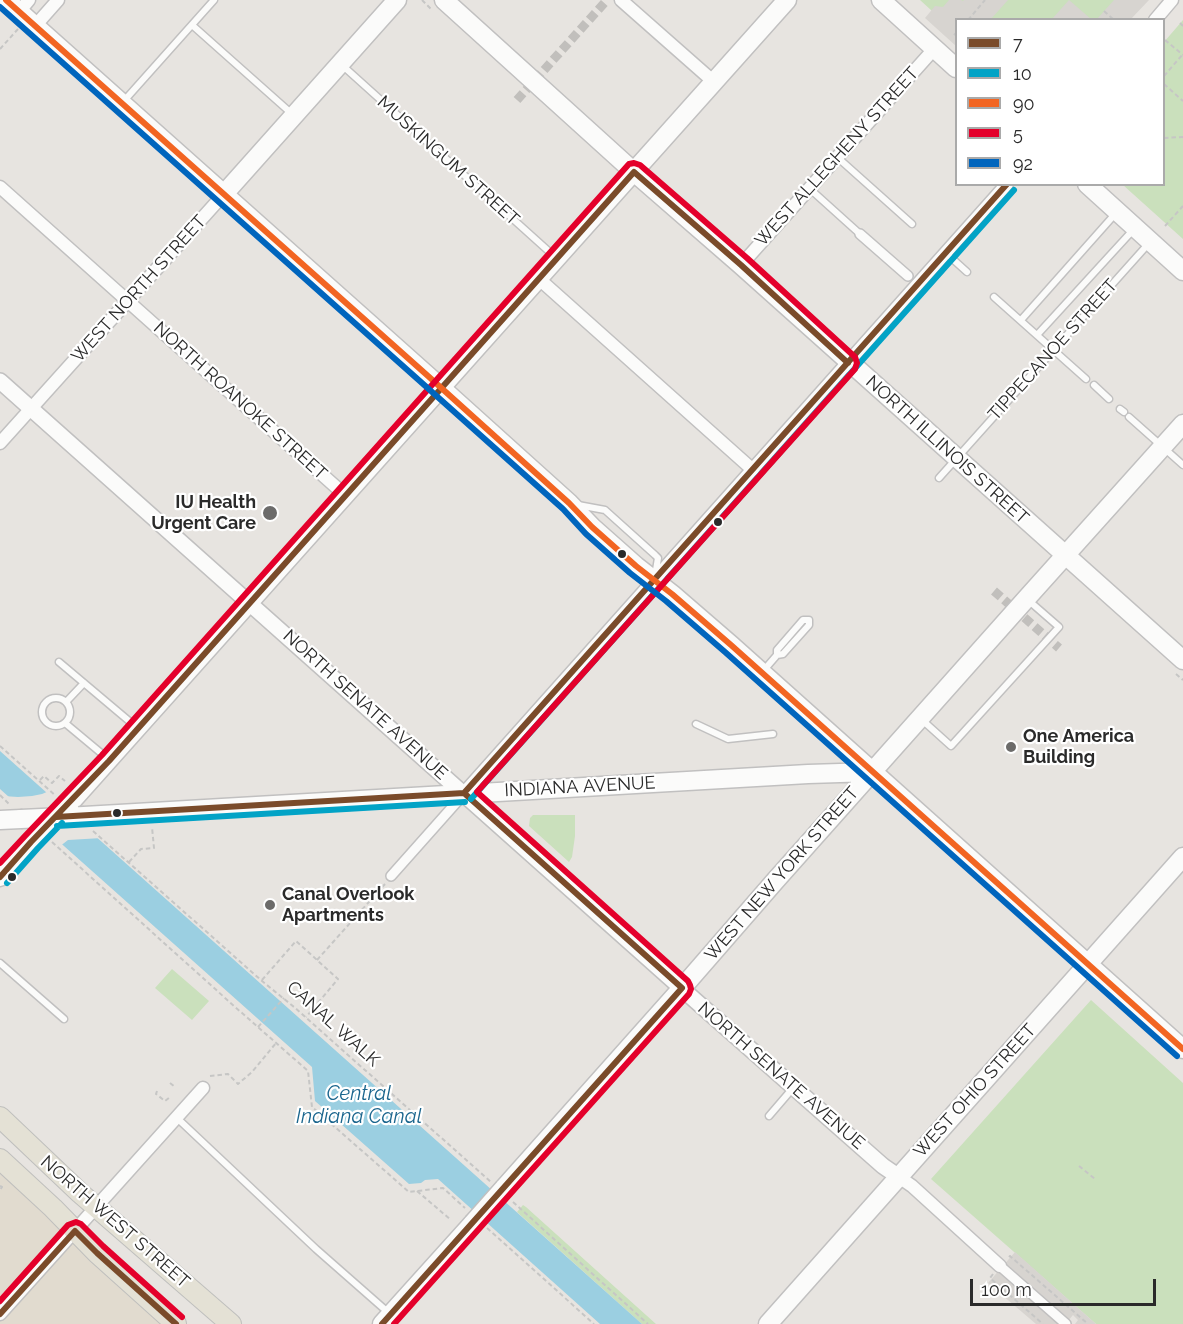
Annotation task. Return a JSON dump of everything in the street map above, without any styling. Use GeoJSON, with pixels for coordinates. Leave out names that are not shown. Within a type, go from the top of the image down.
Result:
{"type":"FeatureCollection","features":[{"type":"Feature","properties":{"kind":"main road","name":"WEST NORTH STREET"},"geometry":{"type":"LineString","coordinates":[[224,194],[397,0]]}},
{"type":"Feature","properties":{"kind":"main road","name":"NORTH ILLINOIS STREET"},"geometry":{"type":"LineString","coordinates":[[444,0],[1183,660]]}},
{"type":"Feature","properties":{"kind":"main road"},"geometry":{"type":"LineString","coordinates":[[0,877],[45,839],[63,800],[109,761],[138,729],[787,0]]}},
{"type":"Feature","properties":{"kind":"main road"},"geometry":{"type":"LineString","coordinates":[[880,0],[955,66]]}},
{"type":"Feature","properties":{"kind":"main road"},"geometry":{"type":"LineString","coordinates":[[23,11],[122,103],[569,503],[592,527],[680,601],[1183,1049]]}},
{"type":"Feature","properties":{"kind":"main road"},"geometry":{"type":"LineString","coordinates":[[1089,186],[1183,271]]}},
{"type":"Feature","properties":{"kind":"main road","name":"WEST NEW YORK STREET"},"geometry":{"type":"LineString","coordinates":[[386,1319],[1183,424]]}},
{"type":"Feature","properties":{"kind":"main road","name":"INDIANA AVENUE"},"geometry":{"type":"LineString","coordinates":[[0,820],[56,817],[86,821],[151,812],[872,772]]}},
{"type":"Feature","properties":{"kind":"main road","name":"WEST OHIO STREET"},"geometry":{"type":"LineString","coordinates":[[768,1324],[1183,858]]}},
{"type":"Feature","properties":{"kind":"main road","name":"NORTH WEST STREET"},"geometry":{"type":"LineString","coordinates":[[0,1117],[50,1166],[231,1324]]}},
{"type":"Feature","properties":{"kind":"main road","name":"NORTH WEST STREET"},"geometry":{"type":"LineString","coordinates":[[0,1159],[97,1253],[176,1324]]}},
{"type":"Feature","properties":{"kind":"street"},"geometry":{"type":"LineString","coordinates":[[23,11],[58,0]]}},
{"type":"Feature","properties":{"kind":"street"},"geometry":{"type":"LineString","coordinates":[[621,0],[714,82]]}},
{"type":"Feature","properties":{"kind":"street"},"geometry":{"type":"LineString","coordinates":[[1157,18],[1172,0]]}},
{"type":"Feature","properties":{"kind":"street","name":"WEST ALLEGHENY STREET"},"geometry":{"type":"LineString","coordinates":[[741,265],[934,49]]}},
{"type":"Feature","properties":{"kind":"street","name":"NORTH ROANOKE STREET"},"geometry":{"type":"LineString","coordinates":[[0,186],[345,495]]}},
{"type":"Feature","properties":{"kind":"street"},"geometry":{"type":"LineString","coordinates":[[391,876],[1005,186]]}},
{"type":"Feature","properties":{"kind":"street","name":"WEST NORTH STREET"},"geometry":{"type":"LineString","coordinates":[[0,443],[224,194]]}},
{"type":"Feature","properties":{"kind":"street"},"geometry":{"type":"LineString","coordinates":[[860,234],[908,276]]}},
{"type":"Feature","properties":{"kind":"street"},"geometry":{"type":"LineString","coordinates":[[538,279],[753,470]]}},
{"type":"Feature","properties":{"kind":"street","name":"NORTH SENATE AVENUE"},"geometry":{"type":"LineString","coordinates":[[0,381],[883,1166],[920,1193],[1000,1266]]}},
{"type":"Feature","properties":{"kind":"street"},"geometry":{"type":"LineString","coordinates":[[0,1314],[203,1088]]}},
{"type":"Feature","properties":{"kind":"street"},"geometry":{"type":"LineString","coordinates":[[1000,1266],[1066,1324]]}},
{"type":"Feature","properties":{"kind":"lane"},"geometry":{"type":"LineString","coordinates":[[122,103],[214,0]]}},
{"type":"Feature","properties":{"kind":"lane"},"geometry":{"type":"LineString","coordinates":[[192,25],[294,116]]}},
{"type":"Feature","properties":{"kind":"lane","name":"MUSKINGUM STREET"},"geometry":{"type":"LineString","coordinates":[[341,64],[556,258]]}},
{"type":"Feature","properties":{"kind":"lane"},"geometry":{"type":"LineString","coordinates":[[837,157],[912,224]]}},
{"type":"Feature","properties":{"kind":"lane"},"geometry":{"type":"LineString","coordinates":[[809,189],[860,234]]}},
{"type":"Feature","properties":{"kind":"lane"},"geometry":{"type":"LineString","coordinates":[[1021,320],[1118,212]]}},
{"type":"Feature","properties":{"kind":"lane"},"geometry":{"type":"LineString","coordinates":[[1037,335],[1135,227]]}},
{"type":"Feature","properties":{"kind":"lane","name":"TIPPECANOE STREET"},"geometry":{"type":"LineString","coordinates":[[939,478],[1150,242]]}},
{"type":"Feature","properties":{"kind":"lane"},"geometry":{"type":"LineString","coordinates":[[946,253],[967,272]]}},
{"type":"Feature","properties":{"kind":"lane"},"geometry":{"type":"LineString","coordinates":[[994,297],[1086,379]]}},
{"type":"Feature","properties":{"kind":"lane"},"geometry":{"type":"LineString","coordinates":[[1094,386],[1109,399]]}},
{"type":"Feature","properties":{"kind":"lane"},"geometry":{"type":"LineString","coordinates":[[1124,413],[1183,465]]}},
{"type":"Feature","properties":{"kind":"lane"},"geometry":{"type":"LineString","coordinates":[[921,718],[951,746],[1059,627],[1026,598]]}},
{"type":"Feature","properties":{"kind":"lane"},"geometry":{"type":"LineString","coordinates":[[761,673],[803,620],[809,620],[809,625],[783,654],[777,655]]}},
{"type":"Feature","properties":{"kind":"lane"},"geometry":{"type":"LineString","coordinates":[[59,662],[138,729]]}},
{"type":"Feature","properties":{"kind":"lane"},"geometry":{"type":"LineString","coordinates":[[66,702],[84,683]]}},
{"type":"Feature","properties":{"kind":"lane"},"geometry":{"type":"LineString","coordinates":[[51,699],[66,702],[70,714],[62,726],[53,726],[45,722],[41,714],[43,705],[51,699]]}},
{"type":"Feature","properties":{"kind":"lane"},"geometry":{"type":"LineString","coordinates":[[65,723],[109,761]]}},
{"type":"Feature","properties":{"kind":"lane"},"geometry":{"type":"LineString","coordinates":[[696,724],[728,739],[773,734]]}},
{"type":"Feature","properties":{"kind":"lane"},"geometry":{"type":"LineString","coordinates":[[0,963],[64,1019]]}},
{"type":"Feature","properties":{"kind":"lane"},"geometry":{"type":"LineString","coordinates":[[769,1116],[794,1087]]}},
{"type":"Feature","properties":{"kind":"lane"},"geometry":{"type":"LineString","coordinates":[[176,1117],[316,1249],[386,1319]]}},
{"type":"Feature","properties":{"kind":"path"},"geometry":{"type":"LineString","coordinates":[[970,18],[985,0]]}},
{"type":"Feature","properties":{"kind":"path"},"geometry":{"type":"LineString","coordinates":[[0,49],[23,11]]}},
{"type":"Feature","properties":{"kind":"path"},"geometry":{"type":"LineString","coordinates":[[1104,11],[1112,18]]}},
{"type":"Feature","properties":{"kind":"path"},"geometry":{"type":"LineString","coordinates":[[1165,75],[1183,55],[1166,40]]}},
{"type":"Feature","properties":{"kind":"path"},"geometry":{"type":"LineString","coordinates":[[1165,85],[1183,101]]}},
{"type":"Feature","properties":{"kind":"path"},"geometry":{"type":"LineString","coordinates":[[1165,138],[1183,137]]}},
{"type":"Feature","properties":{"kind":"path"},"geometry":{"type":"LineString","coordinates":[[1165,226],[1183,206]]}},
{"type":"Feature","properties":{"kind":"path"},"geometry":{"type":"LineString","coordinates":[[0,746],[63,800]]}},
{"type":"Feature","properties":{"kind":"path"},"geometry":{"type":"LineString","coordinates":[[40,781],[44,776],[52,783],[59,776],[65,781]]}},
{"type":"Feature","properties":{"kind":"path"},"geometry":{"type":"LineString","coordinates":[[0,795],[9,803]]}},
{"type":"Feature","properties":{"kind":"path"},"geometry":{"type":"LineString","coordinates":[[128,863],[141,849],[154,848],[151,812]]}},
{"type":"Feature","properties":{"kind":"path","name":"CANAL WALK"},"geometry":{"type":"LineString","coordinates":[[86,821],[128,863],[501,1189],[648,1324]]}},
{"type":"Feature","properties":{"kind":"path"},"geometry":{"type":"LineString","coordinates":[[45,839],[308,1071],[312,1107],[409,1192],[443,1188],[474,1219],[594,1324]]}},
{"type":"Feature","properties":{"kind":"path"},"geometry":{"type":"LineString","coordinates":[[318,960],[391,876]]}},
{"type":"Feature","properties":{"kind":"path"},"geometry":{"type":"LineString","coordinates":[[262,981],[296,941],[338,979],[306,1017]]}},
{"type":"Feature","properties":{"kind":"path"},"geometry":{"type":"LineString","coordinates":[[258,1026],[284,998]]}},
{"type":"Feature","properties":{"kind":"path"},"geometry":{"type":"LineString","coordinates":[[210,1076],[228,1074],[238,1084],[252,1072],[276,1043]]}},
{"type":"Feature","properties":{"kind":"path"},"geometry":{"type":"LineString","coordinates":[[170,1083],[175,1087]]}},
{"type":"Feature","properties":{"kind":"path"},"geometry":{"type":"LineString","coordinates":[[158,1091],[156,1094],[165,1101],[170,1097]]}},
{"type":"Feature","properties":{"kind":"path"},"geometry":{"type":"LineString","coordinates":[[1079,1166],[1095,1179]]}},
{"type":"Feature","properties":{"kind":"path"},"geometry":{"type":"LineString","coordinates":[[417,1191],[451,1220]]}},
{"type":"Feature","properties":{"kind":"path"},"geometry":{"type":"LineString","coordinates":[[1043,1324],[990,1278],[1010,1256],[1088,1324]]}},
{"type":"Feature","properties":{"kind":"path"},"geometry":{"type":"LineString","coordinates":[[1079,1324],[1083,1320]]}},
{"type":"Feature","properties":{"kind":"shaded area"},"geometry":{"type":"Polygon","coordinates":[[[949,0],[1008,0],[992,18],[955,18],[955,45],[925,18],[935,6],[943,7],[949,0]]]}},
{"type":"Feature","properties":{"kind":"shaded area"},"geometry":{"type":"Polygon","coordinates":[[[1069,0],[1090,18],[1053,18],[1069,0]]]}},
{"type":"Feature","properties":{"kind":"shaded area"},"geometry":{"type":"Polygon","coordinates":[[[1114,0],[1149,0],[1132,18],[1098,18],[1114,0]]]}},
{"type":"Feature","properties":{"kind":"shaded area"},"geometry":{"type":"Polygon","coordinates":[[[0,1161],[178,1324],[0,1324],[0,1161]]]}},
{"type":"Feature","properties":{"kind":"shaded area"},"geometry":{"type":"Polygon","coordinates":[[[1015,1252],[1096,1324],[1075,1324],[1078,1320],[1073,1315],[1068,1321],[1071,1324],[1036,1324],[988,1283],[1015,1252]]]}},
{"type":"Feature","properties":{"kind":"green space"},"geometry":{"type":"Polygon","coordinates":[[[920,0],[1137,0],[1121,18],[955,18],[955,32],[920,0]]]}},
{"type":"Feature","properties":{"kind":"green space"},"geometry":{"type":"Polygon","coordinates":[[[1183,20],[1183,239],[1124,186],[1165,186],[1165,41],[1183,20]]]}},
{"type":"Feature","properties":{"kind":"green space"},"geometry":{"type":"Polygon","coordinates":[[[533,815],[575,815],[575,836],[569,862],[529,826],[533,815]]]}},
{"type":"Feature","properties":{"kind":"green space"},"geometry":{"type":"Polygon","coordinates":[[[172,969],[209,1001],[192,1020],[155,988],[172,969]]]}},
{"type":"Feature","properties":{"kind":"green space"},"geometry":{"type":"Polygon","coordinates":[[[1091,1000],[1183,1083],[1183,1324],[1096,1324],[931,1179],[1091,1000]]]}},
{"type":"Feature","properties":{"kind":"green space"},"geometry":{"type":"Polygon","coordinates":[[[523,1205],[656,1324],[642,1324],[517,1212],[523,1205]]]}},
{"type":"Feature","properties":{"kind":"water","name":"Central Indiana Canal"},"geometry":{"type":"Polygon","coordinates":[[[0,751],[642,1324],[600,1324],[438,1179],[409,1184],[315,1101],[312,1067],[0,789],[0,751]]]}},
{"type":"Feature","properties":{"kind":"pier"},"geometry":{"type":"Polygon","coordinates":[[[49,791],[102,838],[68,840],[59,847],[3,796],[32,796],[49,791]]]}},
{"type":"Feature","properties":{"kind":"tunnel"},"geometry":{"type":"LineString","coordinates":[[517,100],[607,0]]}},
{"type":"Feature","properties":{"kind":"tunnel"},"geometry":{"type":"LineString","coordinates":[[994,591],[1059,648]]}},
{"type":"Feature","properties":{"kind":"transit line","name":"90"},"geometry":{"type":"LineString","coordinates":[[6,0],[428,376],[569,503],[592,527],[731,645],[1183,1049]]}},
{"type":"Feature","properties":{"kind":"transit line","name":"92"},"geometry":{"type":"LineString","coordinates":[[0,7],[563,509],[586,534],[725,652],[1177,1056]]}},
{"type":"Feature","properties":{"kind":"transit line","name":"5"},"geometry":{"type":"LineString","coordinates":[[0,863],[102,755],[629,164],[640,165],[747,258],[855,357],[857,363],[855,369],[477,792],[688,981],[691,989],[689,994],[394,1324]]}},
{"type":"Feature","properties":{"kind":"transit line","name":"7"},"geometry":{"type":"LineString","coordinates":[[0,877],[109,761],[634,172],[741,265],[848,363]]}},
{"type":"Feature","properties":{"kind":"transit line","name":"7"},"geometry":{"type":"LineString","coordinates":[[464,793],[1005,186]]}},
{"type":"Feature","properties":{"kind":"transit line","name":"10"},"geometry":{"type":"LineString","coordinates":[[471,799],[1014,190]]}},
{"type":"Feature","properties":{"kind":"transit line","name":"7"},"geometry":{"type":"LineString","coordinates":[[56,817],[464,793]]}},
{"type":"Feature","properties":{"kind":"transit line","name":"7"},"geometry":{"type":"LineString","coordinates":[[382,1324],[682,988],[464,793]]}},
{"type":"Feature","properties":{"kind":"transit line","name":"10"},"geometry":{"type":"LineString","coordinates":[[57,826],[465,802]]}},
{"type":"Feature","properties":{"kind":"transit line","name":"10"},"geometry":{"type":"LineString","coordinates":[[7,883],[62,823]]}},
{"type":"Feature","properties":{"kind":"transit line","name":"5"},"geometry":{"type":"LineString","coordinates":[[0,1301],[68,1225],[76,1222],[81,1224],[182,1317]]}},
{"type":"Feature","properties":{"kind":"transit line","name":"7"},"geometry":{"type":"LineString","coordinates":[[0,1314],[75,1231],[176,1324]]}},
{"type":"Feature","properties":{"kind":"place","name":"IU Health Urgent Care"},"geometry":{"type":"Point","coordinates":[270,513]}},
{"type":"Feature","properties":{"kind":"place","name":"One America Building"},"geometry":{"type":"Point","coordinates":[1011,747]}},
{"type":"Feature","properties":{"kind":"place","name":"Canal Overlook Apartments"},"geometry":{"type":"Point","coordinates":[270,905]}}]}
